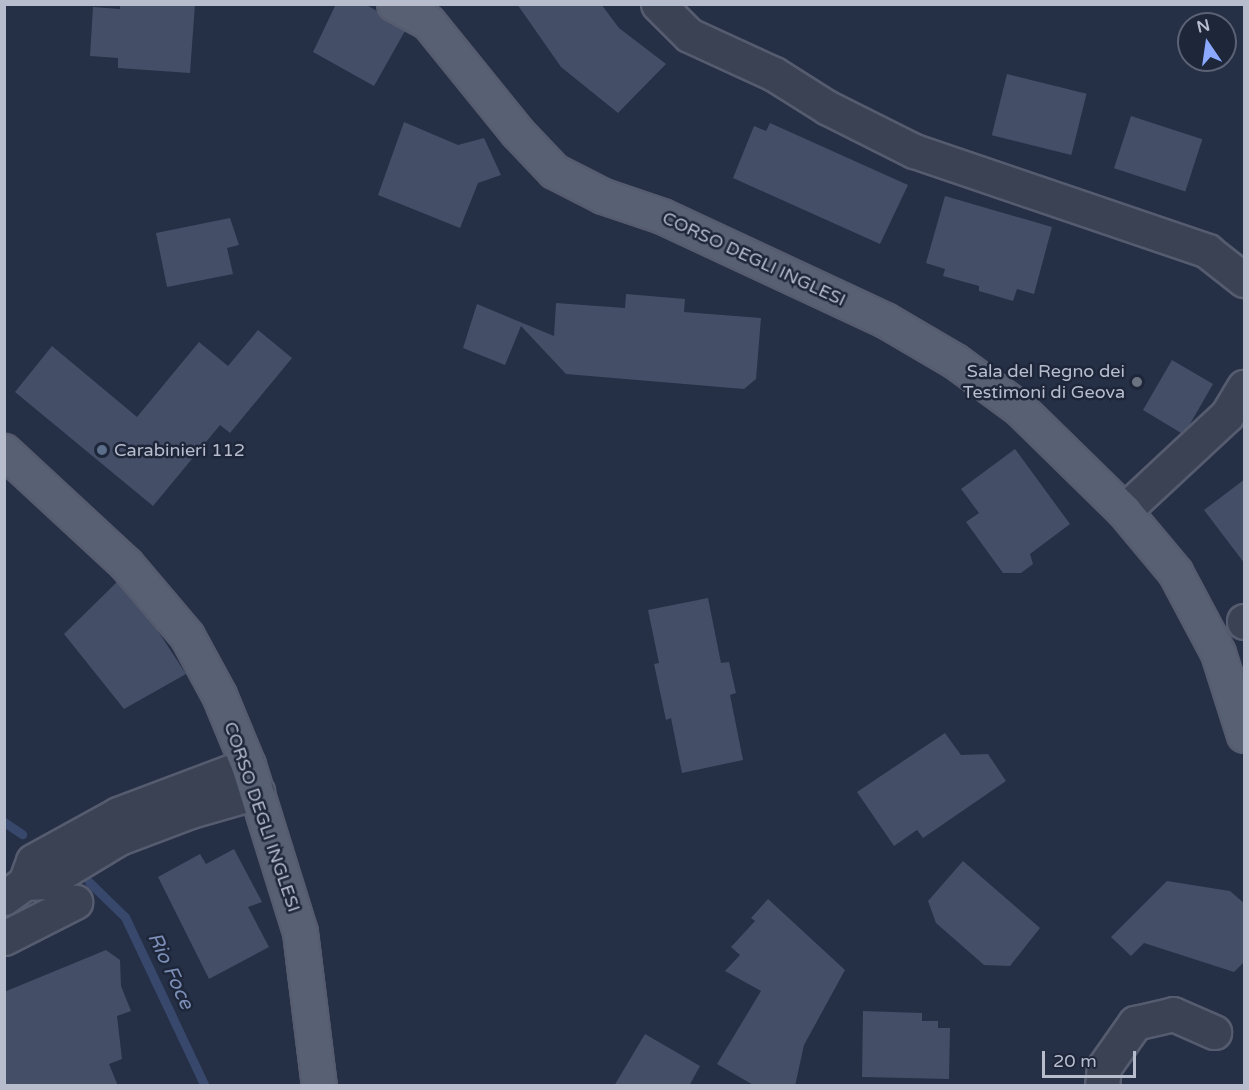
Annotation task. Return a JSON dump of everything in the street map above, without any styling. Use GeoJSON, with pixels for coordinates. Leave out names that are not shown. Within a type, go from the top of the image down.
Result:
{"type":"FeatureCollection","features":[{"type":"Feature","properties":{"kind":"main road","name":"CORSO DEGLI INGLESI"},"geometry":{"type":"LineString","coordinates":[[394,4],[428,22],[518,132],[554,171],[603,196],[662,216],[885,320],[955,360],[1020,409],[1124,511],[1175,572],[1218,653],[1245,735]]}},
{"type":"Feature","properties":{"kind":"main road","name":"CORSO DEGLI INGLESI"},"geometry":{"type":"LineString","coordinates":[[4,451],[126,564],[187,636],[219,695],[252,778],[300,932],[319,1086]]}},
{"type":"Feature","properties":{"kind":"street"},"geometry":{"type":"LineString","coordinates":[[658,4],[689,35],[774,74],[828,108],[914,151],[1207,251],[1245,280]]}},
{"type":"Feature","properties":{"kind":"street"},"geometry":{"type":"LineString","coordinates":[[1124,511],[1227,416],[1245,387]]}},
{"type":"Feature","properties":{"kind":"street"},"geometry":{"type":"LineString","coordinates":[[12,888],[33,861],[118,814],[252,778]]}},
{"type":"Feature","properties":{"kind":"street"},"geometry":{"type":"LineString","coordinates":[[4,938],[75,902]]}},
{"type":"Feature","properties":{"kind":"street"},"geometry":{"type":"LineString","coordinates":[[1102,1086],[1104,1067],[1135,1023],[1173,1014],[1214,1032]]}},
{"type":"Feature","properties":{"kind":"building"},"geometry":{"type":"Polygon","coordinates":[[[120,4],[195,4],[190,73],[118,68],[118,58],[90,56],[93,7],[120,9],[120,4]]]}},
{"type":"Feature","properties":{"kind":"building"},"geometry":{"type":"Polygon","coordinates":[[[336,4],[365,4],[377,11],[385,21],[405,31],[374,86],[313,52],[336,4]]]}},
{"type":"Feature","properties":{"kind":"building"},"geometry":{"type":"Polygon","coordinates":[[[517,4],[601,4],[619,28],[666,64],[618,113],[561,67],[517,4]]]}},
{"type":"Feature","properties":{"kind":"building"},"geometry":{"type":"Polygon","coordinates":[[[1007,74],[1087,94],[1071,155],[992,135],[1007,74]]]}},
{"type":"Feature","properties":{"kind":"building"},"geometry":{"type":"Polygon","coordinates":[[[1131,116],[1202,139],[1185,191],[1114,168],[1131,116]]]}},
{"type":"Feature","properties":{"kind":"building"},"geometry":{"type":"Polygon","coordinates":[[[404,122],[458,145],[484,138],[501,175],[478,183],[460,228],[378,195],[404,122]]]}},
{"type":"Feature","properties":{"kind":"building"},"geometry":{"type":"Polygon","coordinates":[[[770,123],[908,185],[880,244],[733,178],[754,126],[766,131],[770,123]]]}},
{"type":"Feature","properties":{"kind":"building"},"geometry":{"type":"Polygon","coordinates":[[[945,196],[1052,227],[1034,294],[1017,289],[1013,301],[979,291],[979,286],[943,276],[945,269],[926,263],[945,196]]]}},
{"type":"Feature","properties":{"kind":"building"},"geometry":{"type":"Polygon","coordinates":[[[230,218],[239,245],[227,248],[233,274],[167,287],[156,233],[230,218]]]}},
{"type":"Feature","properties":{"kind":"building"},"geometry":{"type":"Polygon","coordinates":[[[626,294],[685,299],[684,312],[761,318],[756,379],[744,389],[566,374],[521,326],[505,365],[463,348],[477,304],[554,336],[556,303],[625,308],[626,294]]]}},
{"type":"Feature","properties":{"kind":"building"},"geometry":{"type":"Polygon","coordinates":[[[258,330],[292,358],[230,433],[220,425],[153,506],[15,392],[52,346],[137,417],[199,342],[228,366],[258,330]]]}},
{"type":"Feature","properties":{"kind":"building"},"geometry":{"type":"Polygon","coordinates":[[[1172,360],[1213,384],[1190,424],[1181,433],[1143,410],[1172,360]]]}},
{"type":"Feature","properties":{"kind":"building"},"geometry":{"type":"Polygon","coordinates":[[[1015,449],[1070,524],[1030,554],[1033,564],[1021,573],[1003,573],[966,522],[979,513],[961,489],[1015,449]]]}},
{"type":"Feature","properties":{"kind":"building"},"geometry":{"type":"Polygon","coordinates":[[[1245,479],[1245,564],[1204,510],[1245,479]]]}},
{"type":"Feature","properties":{"kind":"building"},"geometry":{"type":"Polygon","coordinates":[[[117,582],[156,628],[186,674],[124,709],[64,634],[117,582]]]}},
{"type":"Feature","properties":{"kind":"building"},"geometry":{"type":"Polygon","coordinates":[[[708,598],[721,663],[729,662],[736,693],[730,695],[743,760],[682,773],[671,718],[666,720],[654,664],[659,663],[648,610],[708,598]]]}},
{"type":"Feature","properties":{"kind":"building"},"geometry":{"type":"Polygon","coordinates":[[[945,733],[961,755],[988,754],[1006,781],[923,838],[917,830],[894,846],[857,792],[945,733]]]}},
{"type":"Feature","properties":{"kind":"building"},"geometry":{"type":"Polygon","coordinates":[[[234,849],[262,902],[248,907],[269,947],[209,979],[158,877],[200,854],[206,864],[234,849]]]}},
{"type":"Feature","properties":{"kind":"building"},"geometry":{"type":"Polygon","coordinates":[[[963,861],[1040,928],[1010,966],[984,965],[936,923],[928,901],[963,861]]]}},
{"type":"Feature","properties":{"kind":"building"},"geometry":{"type":"Polygon","coordinates":[[[1167,881],[1230,891],[1245,904],[1245,961],[1234,972],[1144,943],[1131,956],[1111,937],[1167,881]]]}},
{"type":"Feature","properties":{"kind":"building"},"geometry":{"type":"Polygon","coordinates":[[[768,899],[845,970],[804,1045],[795,1086],[755,1086],[717,1064],[761,991],[725,971],[740,955],[731,947],[755,921],[751,918],[768,899]]]}},
{"type":"Feature","properties":{"kind":"building"},"geometry":{"type":"Polygon","coordinates":[[[106,950],[120,960],[121,986],[131,1011],[117,1016],[122,1059],[109,1064],[118,1086],[4,1086],[4,992],[106,950]]]}},
{"type":"Feature","properties":{"kind":"building"},"geometry":{"type":"Polygon","coordinates":[[[863,1011],[922,1013],[922,1021],[938,1021],[938,1028],[950,1028],[949,1079],[862,1077],[863,1011]]]}},
{"type":"Feature","properties":{"kind":"building"},"geometry":{"type":"Polygon","coordinates":[[[645,1034],[700,1066],[689,1086],[614,1086],[645,1034]]]}},
{"type":"Feature","properties":{"kind":"waterway","name":"Rio Foce"},"geometry":{"type":"LineString","coordinates":[[4,822],[22,834]]}},
{"type":"Feature","properties":{"kind":"waterway","name":"Rio Foce"},"geometry":{"type":"LineString","coordinates":[[89,882],[125,917],[205,1086]]}},
{"type":"Feature","properties":{"kind":"place","name":"Sala del Regno dei Testimoni di Geova"},"geometry":{"type":"Point","coordinates":[1137,382]}},
{"type":"Feature","properties":{"kind":"place","name":"Carabinieri 112"},"geometry":{"type":"Point","coordinates":[102,450]}}]}
